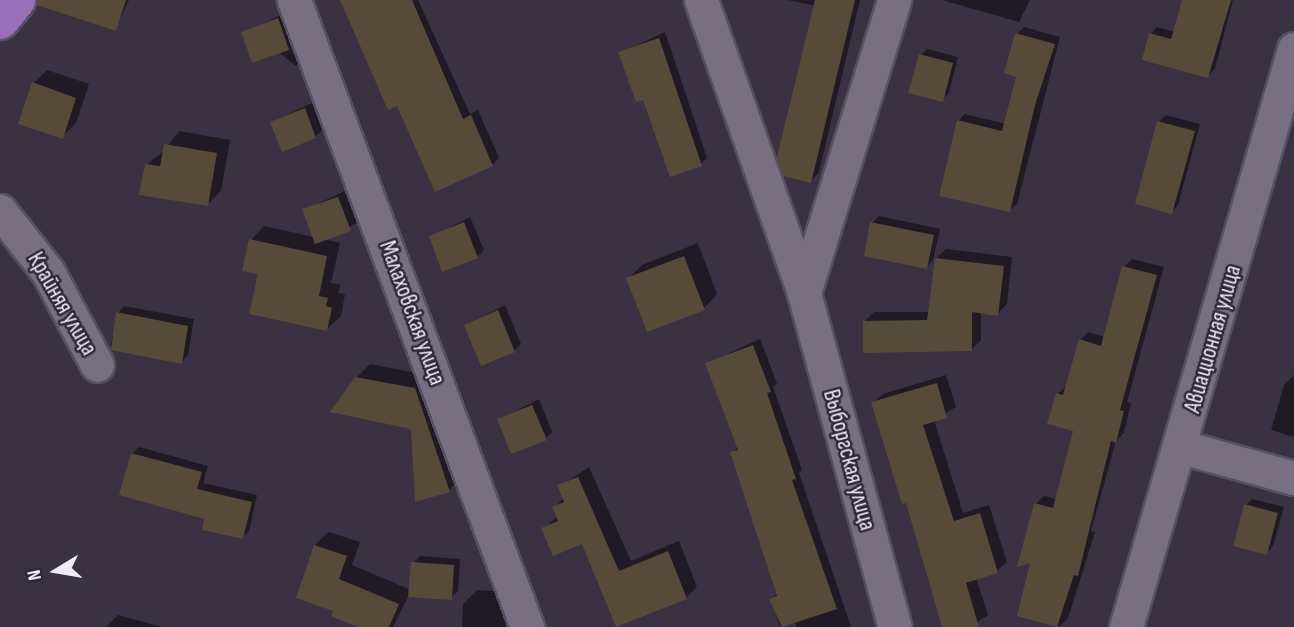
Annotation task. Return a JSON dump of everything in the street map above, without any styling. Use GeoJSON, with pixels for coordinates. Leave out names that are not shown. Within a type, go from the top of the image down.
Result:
{"type":"FeatureCollection","features":[{"type":"Feature","properties":{"kind":"main road"},"geometry":{"type":"LineString","coordinates":[[0,20],[16,0]]}},
{"type":"Feature","properties":{"kind":"street","name":"Малаховская улица"},"geometry":{"type":"LineString","coordinates":[[294,0],[527,627]]}},
{"type":"Feature","properties":{"kind":"street","name":"Выборгская улица"},"geometry":{"type":"LineString","coordinates":[[701,0],[804,293],[895,627]]}},
{"type":"Feature","properties":{"kind":"street"},"geometry":{"type":"LineString","coordinates":[[804,293],[894,0]]}},
{"type":"Feature","properties":{"kind":"street","name":"Авиационная улица"},"geometry":{"type":"LineString","coordinates":[[1126,627],[1182,447],[1294,49]]}},
{"type":"Feature","properties":{"kind":"street","name":"Крайняя улица"},"geometry":{"type":"LineString","coordinates":[[0,211],[48,272],[97,365]]}},
{"type":"Feature","properties":{"kind":"street"},"geometry":{"type":"LineString","coordinates":[[1182,447],[1294,478]]}},
{"type":"Feature","properties":{"kind":"building"},"geometry":{"type":"Polygon","coordinates":[[[38,0],[126,0],[116,31],[37,5],[38,0]]]}},
{"type":"Feature","properties":{"kind":"building"},"geometry":{"type":"Polygon","coordinates":[[[340,0],[412,0],[463,119],[471,115],[493,166],[435,192],[397,106],[388,110],[340,0]]]}},
{"type":"Feature","properties":{"kind":"building"},"geometry":{"type":"Polygon","coordinates":[[[815,0],[855,0],[811,183],[783,176],[777,157],[815,0]]]}},
{"type":"Feature","properties":{"kind":"building"},"geometry":{"type":"Polygon","coordinates":[[[1182,0],[1231,0],[1208,78],[1142,60],[1149,33],[1171,39],[1182,0]]]}},
{"type":"Feature","properties":{"kind":"building"},"geometry":{"type":"Polygon","coordinates":[[[278,18],[289,50],[252,63],[241,32],[278,18]]]}},
{"type":"Feature","properties":{"kind":"building"},"geometry":{"type":"Polygon","coordinates":[[[1015,33],[1055,44],[1035,105],[1010,212],[939,196],[957,120],[1002,131],[1016,77],[1004,73],[1015,33]]]}},
{"type":"Feature","properties":{"kind":"building"},"geometry":{"type":"Polygon","coordinates":[[[659,38],[702,166],[670,177],[643,100],[636,102],[618,52],[659,38]]]}},
{"type":"Feature","properties":{"kind":"building"},"geometry":{"type":"Polygon","coordinates":[[[919,54],[953,63],[943,102],[908,93],[919,54]]]}},
{"type":"Feature","properties":{"kind":"building"},"geometry":{"type":"Polygon","coordinates":[[[32,82],[76,98],[63,139],[18,124],[32,82]]]}},
{"type":"Feature","properties":{"kind":"building"},"geometry":{"type":"Polygon","coordinates":[[[305,108],[316,138],[282,152],[270,122],[305,108]]]}},
{"type":"Feature","properties":{"kind":"building"},"geometry":{"type":"Polygon","coordinates":[[[1157,121],[1195,131],[1172,214],[1135,204],[1157,121]]]}},
{"type":"Feature","properties":{"kind":"building"},"geometry":{"type":"Polygon","coordinates":[[[164,144],[217,153],[208,206],[139,195],[145,164],[160,166],[164,144]]]}},
{"type":"Feature","properties":{"kind":"building"},"geometry":{"type":"Polygon","coordinates":[[[338,197],[351,231],[315,244],[302,209],[338,197]]]}},
{"type":"Feature","properties":{"kind":"building"},"geometry":{"type":"Polygon","coordinates":[[[464,222],[478,258],[442,272],[429,236],[464,222]]]}},
{"type":"Feature","properties":{"kind":"building"},"geometry":{"type":"Polygon","coordinates":[[[870,222],[934,235],[927,269],[864,256],[870,222]]]}},
{"type":"Feature","properties":{"kind":"building"},"geometry":{"type":"Polygon","coordinates":[[[249,239],[327,256],[319,296],[328,298],[326,306],[332,308],[327,331],[249,314],[258,274],[242,271],[249,239]]]}},
{"type":"Feature","properties":{"kind":"building"},"geometry":{"type":"Polygon","coordinates":[[[684,256],[705,310],[647,332],[626,278],[684,256]]]}},
{"type":"Feature","properties":{"kind":"building"},"geometry":{"type":"Polygon","coordinates":[[[935,258],[1004,266],[998,316],[972,312],[972,351],[863,353],[863,321],[927,320],[935,258]]]}},
{"type":"Feature","properties":{"kind":"building"},"geometry":{"type":"Polygon","coordinates":[[[1122,266],[1157,275],[1120,410],[1124,411],[1116,443],[1111,441],[1078,576],[1074,575],[1057,627],[1017,616],[1030,563],[1017,567],[1034,503],[1053,508],[1073,431],[1047,424],[1056,393],[1063,395],[1079,339],[1101,346],[1122,266]]]}},
{"type":"Feature","properties":{"kind":"building"},"geometry":{"type":"Polygon","coordinates":[[[498,310],[515,352],[481,366],[464,325],[498,310]]]}},
{"type":"Feature","properties":{"kind":"building"},"geometry":{"type":"Polygon","coordinates":[[[116,312],[188,326],[182,364],[111,350],[116,312]]]}},
{"type":"Feature","properties":{"kind":"building"},"geometry":{"type":"Polygon","coordinates":[[[753,345],[771,392],[767,393],[796,479],[792,480],[837,609],[782,627],[769,599],[777,596],[730,452],[738,450],[705,363],[753,345]]]}},
{"type":"Feature","properties":{"kind":"building"},"geometry":{"type":"Polygon","coordinates":[[[355,377],[415,388],[450,492],[415,502],[411,429],[330,412],[355,377]]]}},
{"type":"Feature","properties":{"kind":"building"},"geometry":{"type":"Polygon","coordinates":[[[937,383],[947,418],[923,425],[954,521],[980,513],[998,573],[966,583],[979,627],[942,627],[906,503],[902,504],[871,402],[937,383]]]}},
{"type":"Feature","properties":{"kind":"building"},"geometry":{"type":"Polygon","coordinates":[[[532,405],[547,440],[511,454],[497,419],[532,405]]]}},
{"type":"Feature","properties":{"kind":"building"},"geometry":{"type":"Polygon","coordinates":[[[131,453],[202,472],[197,489],[252,502],[243,539],[202,530],[204,519],[119,495],[131,453]]]}},
{"type":"Feature","properties":{"kind":"building"},"geometry":{"type":"Polygon","coordinates":[[[578,477],[619,571],[668,551],[687,599],[616,627],[582,544],[553,556],[541,528],[558,521],[552,507],[564,502],[557,485],[578,477]]]}},
{"type":"Feature","properties":{"kind":"building"},"geometry":{"type":"Polygon","coordinates":[[[1244,504],[1278,513],[1267,555],[1233,546],[1244,504]]]}},
{"type":"Feature","properties":{"kind":"building"},"geometry":{"type":"Polygon","coordinates":[[[314,545],[347,556],[339,579],[399,604],[389,627],[358,627],[331,616],[333,611],[296,598],[314,545]]]}},
{"type":"Feature","properties":{"kind":"building"},"geometry":{"type":"Polygon","coordinates":[[[411,562],[454,565],[452,600],[408,597],[411,562]]]}}]}
